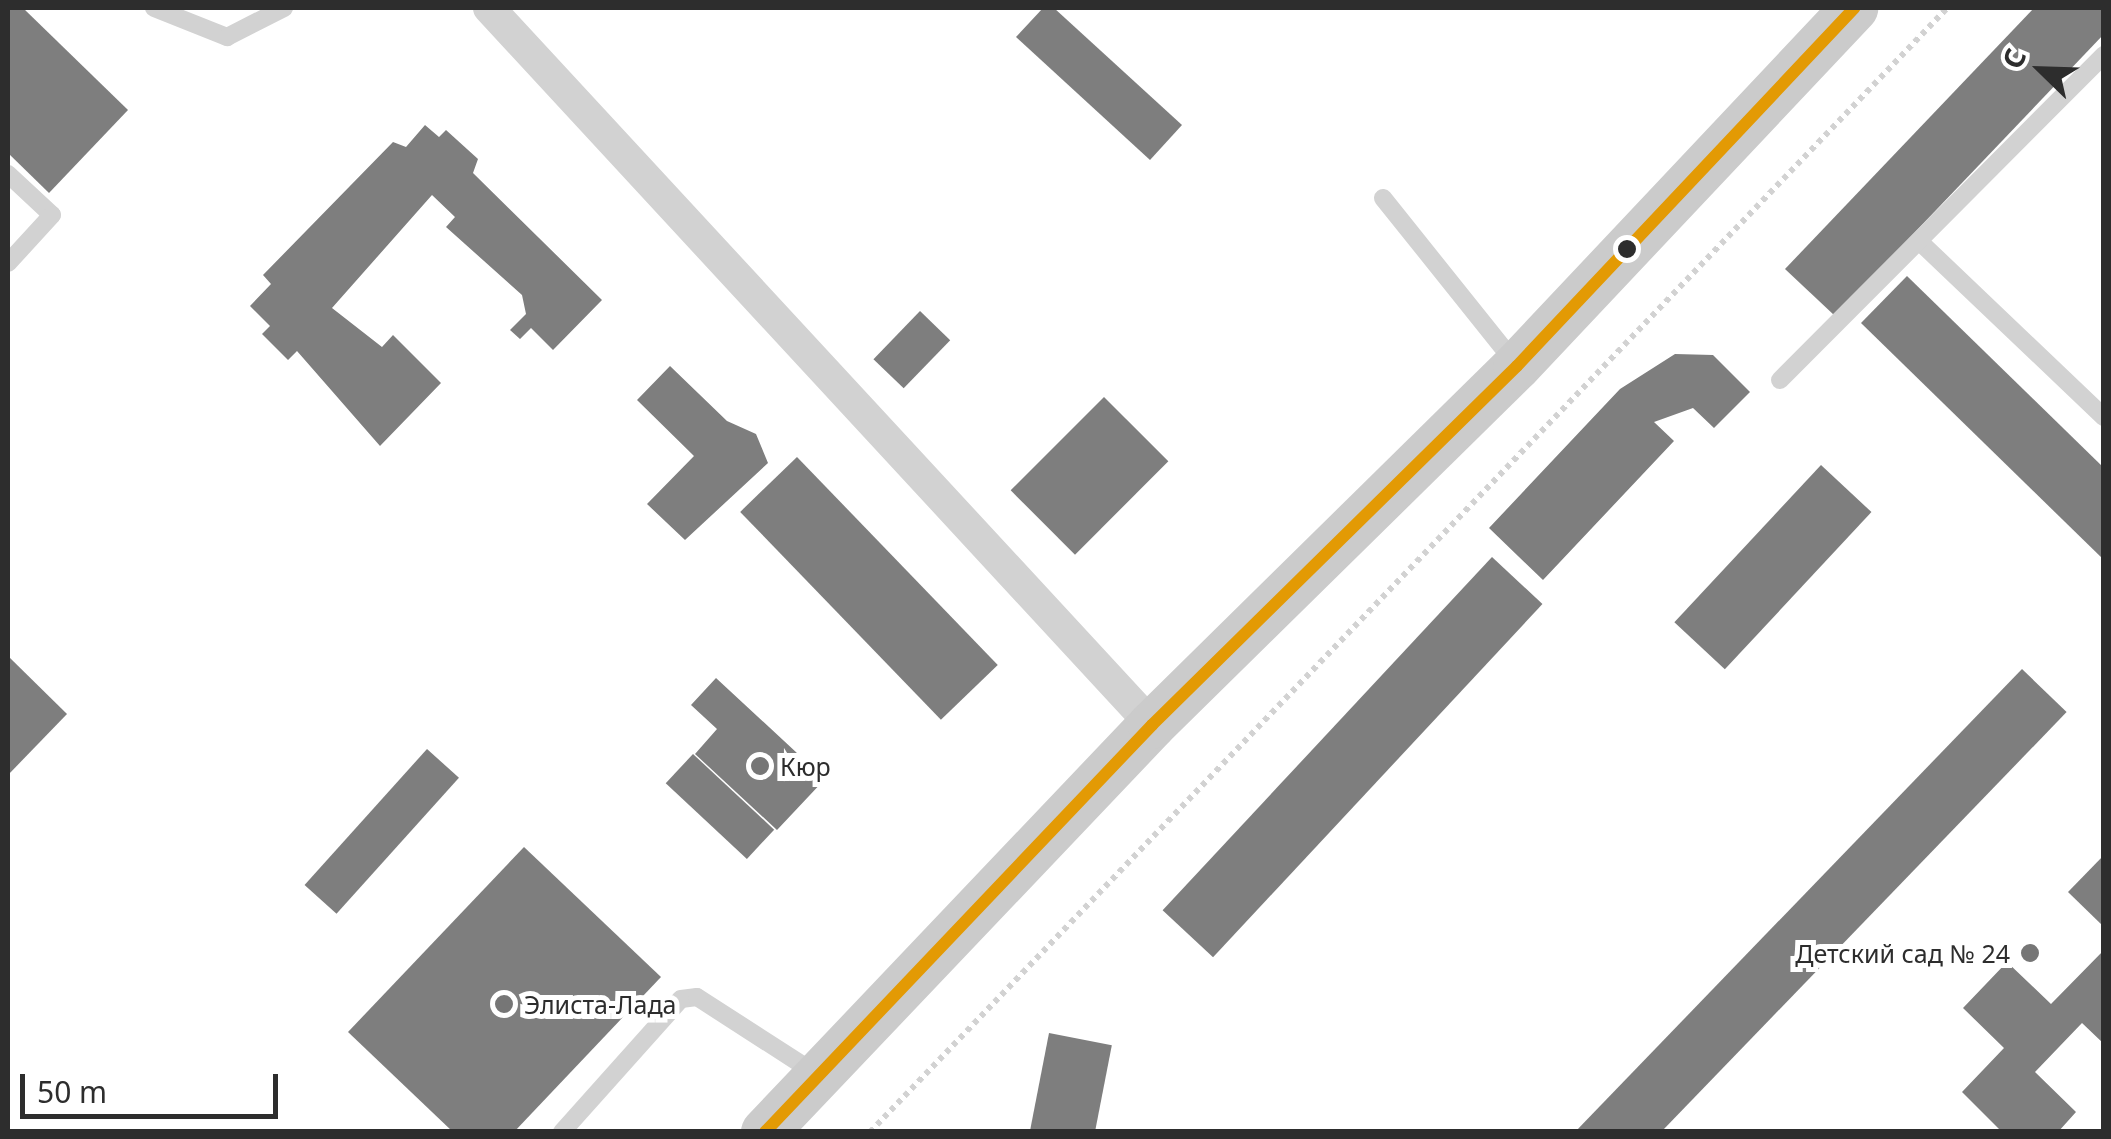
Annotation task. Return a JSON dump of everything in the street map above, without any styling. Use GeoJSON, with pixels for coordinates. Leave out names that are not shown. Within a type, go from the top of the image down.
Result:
{"type":"FeatureCollection","features":[{"type":"Feature","properties":{"kind":"main road"},"geometry":{"type":"LineString","coordinates":[[764,1132],[1152,725],[1518,366],[1854,8]]}},
{"type":"Feature","properties":{"kind":"street"},"geometry":{"type":"LineString","coordinates":[[489,8],[1152,725]]}},
{"type":"Feature","properties":{"kind":"lane"},"geometry":{"type":"LineString","coordinates":[[154,8],[228,38],[284,8]]}},
{"type":"Feature","properties":{"kind":"lane"},"geometry":{"type":"LineString","coordinates":[[1780,380],[2104,55]]}},
{"type":"Feature","properties":{"kind":"lane"},"geometry":{"type":"LineString","coordinates":[[8,174],[52,216],[8,263]]}},
{"type":"Feature","properties":{"kind":"lane"},"geometry":{"type":"LineString","coordinates":[[1383,198],[1518,366]]}},
{"type":"Feature","properties":{"kind":"lane"},"geometry":{"type":"LineString","coordinates":[[1920,242],[2104,418]]}},
{"type":"Feature","properties":{"kind":"lane"},"geometry":{"type":"LineString","coordinates":[[562,1132],[681,999],[697,996],[818,1076]]}},
{"type":"Feature","properties":{"kind":"path"},"geometry":{"type":"LineString","coordinates":[[870,1132],[1946,8]]}},
{"type":"Feature","properties":{"kind":"building"},"geometry":{"type":"Polygon","coordinates":[[[8,8],[23,8],[128,110],[49,193],[8,153],[8,8]]]}},
{"type":"Feature","properties":{"kind":"building"},"geometry":{"type":"Polygon","coordinates":[[[1043,8],[1054,8],[1182,125],[1150,160],[1016,37],[1043,8]]]}},
{"type":"Feature","properties":{"kind":"building"},"geometry":{"type":"Polygon","coordinates":[[[2034,8],[2104,8],[2104,34],[1835,316],[1785,269],[2034,8]]]}},
{"type":"Feature","properties":{"kind":"building"},"geometry":{"type":"Polygon","coordinates":[[[425,125],[439,137],[446,130],[478,159],[473,173],[602,300],[553,350],[531,328],[520,339],[510,330],[526,314],[522,295],[446,227],[455,217],[432,195],[332,308],[382,347],[393,335],[441,383],[380,446],[297,351],[288,360],[262,334],[270,326],[250,306],[271,284],[263,275],[393,142],[406,147],[425,125]]]}},
{"type":"Feature","properties":{"kind":"building"},"geometry":{"type":"Polygon","coordinates":[[[1907,276],[2104,468],[2104,560],[1861,323],[1907,276]]]}},
{"type":"Feature","properties":{"kind":"building"},"geometry":{"type":"Polygon","coordinates":[[[920,311],[950,340],[904,388],[873,359],[920,311]]]}},
{"type":"Feature","properties":{"kind":"building"},"geometry":{"type":"Polygon","coordinates":[[[1675,354],[1713,355],[1750,392],[1714,428],[1693,408],[1654,422],[1674,441],[1543,580],[1489,528],[1620,389],[1675,354]]]}},
{"type":"Feature","properties":{"kind":"building"},"geometry":{"type":"Polygon","coordinates":[[[670,366],[727,421],[756,434],[768,463],[685,540],[647,504],[694,456],[637,400],[670,366]]]}},
{"type":"Feature","properties":{"kind":"building"},"geometry":{"type":"Polygon","coordinates":[[[1104,397],[1168,461],[1075,555],[1011,490],[1104,397]]]}},
{"type":"Feature","properties":{"kind":"building"},"geometry":{"type":"Polygon","coordinates":[[[797,457],[998,665],[941,720],[740,512],[797,457]]]}},
{"type":"Feature","properties":{"kind":"building"},"geometry":{"type":"Polygon","coordinates":[[[1821,465],[1871,512],[1725,669],[1674,622],[1821,465]]]}},
{"type":"Feature","properties":{"kind":"building"},"geometry":{"type":"Polygon","coordinates":[[[1492,557],[1542,604],[1213,957],[1163,910],[1492,557]]]}},
{"type":"Feature","properties":{"kind":"building"},"geometry":{"type":"Polygon","coordinates":[[[8,656],[67,714],[8,775],[8,656]]]}},
{"type":"Feature","properties":{"kind":"building"},"geometry":{"type":"Polygon","coordinates":[[[2022,669],[2067,712],[1661,1132],[1582,1132],[1578,1129],[2022,669]]]}},
{"type":"Feature","properties":{"kind":"building","name":"Кюр"},"geometry":{"type":"Polygon","coordinates":[[[716,678],[825,779],[777,830],[695,754],[717,729],[691,705],[716,678]]]}},
{"type":"Feature","properties":{"kind":"building"},"geometry":{"type":"Polygon","coordinates":[[[427,749],[459,778],[337,914],[305,885],[427,749]]]}},
{"type":"Feature","properties":{"kind":"building"},"geometry":{"type":"Polygon","coordinates":[[[693,754],[774,830],[747,859],[666,783],[693,754]]]}},
{"type":"Feature","properties":{"kind":"building","name":"Элиста-Лада"},"geometry":{"type":"Polygon","coordinates":[[[524,847],[661,977],[514,1132],[453,1132],[348,1032],[524,847]]]}},
{"type":"Feature","properties":{"kind":"building","name":"Детский сад № 24"},"geometry":{"type":"Polygon","coordinates":[[[2104,855],[2104,927],[2068,892],[2104,855]]]}},
{"type":"Feature","properties":{"kind":"building","name":"Детский сад № 24"},"geometry":{"type":"Polygon","coordinates":[[[2104,950],[2104,1044],[2082,1023],[2035,1072],[2076,1112],[2058,1132],[2002,1132],[1962,1092],[2004,1048],[1963,1008],[2007,962],[2051,1004],[2104,950]]]}},
{"type":"Feature","properties":{"kind":"building"},"geometry":{"type":"Polygon","coordinates":[[[1049,1033],[1112,1045],[1095,1132],[1030,1132],[1049,1033]]]}},
{"type":"Feature","properties":{"kind":"transit line"},"geometry":{"type":"LineString","coordinates":[[765,1132],[1152,725],[1517,366],[1854,8]]}},
{"type":"Feature","properties":{"kind":"place","name":"Кюр"},"geometry":{"type":"Point","coordinates":[760,766]}},
{"type":"Feature","properties":{"kind":"place","name":"Детский сад № 24"},"geometry":{"type":"Point","coordinates":[2030,953]}},
{"type":"Feature","properties":{"kind":"place","name":"Элиста-Лада"},"geometry":{"type":"Point","coordinates":[504,1004]}}]}
